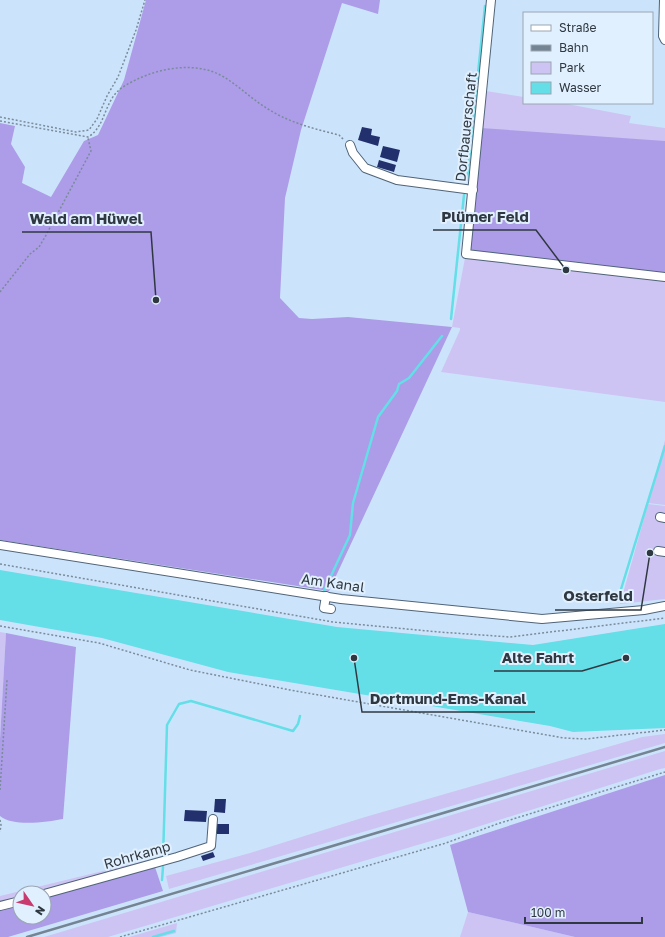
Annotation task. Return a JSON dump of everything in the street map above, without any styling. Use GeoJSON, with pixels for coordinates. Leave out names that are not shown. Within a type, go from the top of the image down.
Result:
{"type":"FeatureCollection","features":[{"type":"Feature","properties":{"kind":"street","name":"Dorfbauerschaft"},"geometry":{"type":"LineString","coordinates":[[350,145],[353,153],[365,168],[397,180],[473,190],[492,0]]}},
{"type":"Feature","properties":{"kind":"street"},"geometry":{"type":"LineString","coordinates":[[664,0],[663,36],[665,40]]}},
{"type":"Feature","properties":{"kind":"street"},"geometry":{"type":"LineString","coordinates":[[473,190],[466,254],[665,277]]}},
{"type":"Feature","properties":{"kind":"street","name":"Am Kanal"},"geometry":{"type":"LineString","coordinates":[[0,545],[326,596],[542,619],[644,610],[665,606]]}},
{"type":"Feature","properties":{"kind":"street"},"geometry":{"type":"LineString","coordinates":[[326,596],[324,608],[331,609]]}},
{"type":"Feature","properties":{"kind":"street","name":"Rohrkamp"},"geometry":{"type":"LineString","coordinates":[[52,892],[177,858],[211,846],[213,819]]}},
{"type":"Feature","properties":{"kind":"street"},"geometry":{"type":"LineString","coordinates":[[0,906],[12,903]]}},
{"type":"Feature","properties":{"kind":"path"},"geometry":{"type":"LineString","coordinates":[[0,117],[76,132],[86,131],[93,126],[107,96],[118,78],[136,30],[145,0]]}},
{"type":"Feature","properties":{"kind":"path"},"geometry":{"type":"LineString","coordinates":[[0,121],[88,137],[96,132],[112,96],[134,81],[164,70],[194,67],[223,76],[275,113],[295,123],[339,136],[350,145]]}},
{"type":"Feature","properties":{"kind":"path"},"geometry":{"type":"LineString","coordinates":[[107,96],[112,96]]}},
{"type":"Feature","properties":{"kind":"path"},"geometry":{"type":"LineString","coordinates":[[0,292],[30,254],[39,247],[46,237],[91,151],[88,137]]}},
{"type":"Feature","properties":{"kind":"path"},"geometry":{"type":"LineString","coordinates":[[0,626],[99,643],[190,670],[282,689],[564,738],[586,739],[665,730]]}},
{"type":"Feature","properties":{"kind":"path"},"geometry":{"type":"LineString","coordinates":[[0,790],[6,680]]}},
{"type":"Feature","properties":{"kind":"path"},"geometry":{"type":"LineString","coordinates":[[120,937],[446,843],[497,824],[665,772]]}},
{"type":"Feature","properties":{"kind":"path"},"geometry":{"type":"LineString","coordinates":[[0,820],[0,832]]}},
{"type":"Feature","properties":{"kind":"green space"},"geometry":{"type":"Polygon","coordinates":[[[486,91],[523,97],[523,104],[567,104],[631,116],[629,123],[665,128],[665,402],[441,372],[460,330],[460,328],[452,327],[474,210],[486,91]]]}},
{"type":"Feature","properties":{"kind":"green space"},"geometry":{"type":"Polygon","coordinates":[[[665,440],[665,505],[648,503],[665,440]]]}},
{"type":"Feature","properties":{"kind":"green space"},"geometry":{"type":"Polygon","coordinates":[[[648,504],[665,506],[665,599],[620,604],[648,504]]]}},
{"type":"Feature","properties":{"kind":"green space"},"geometry":{"type":"Polygon","coordinates":[[[0,632],[6,633],[0,739],[0,632]]]}},
{"type":"Feature","properties":{"kind":"green space"},"geometry":{"type":"Polygon","coordinates":[[[665,734],[665,743],[169,889],[166,876],[250,853],[365,817],[642,737],[665,734]]]}},
{"type":"Feature","properties":{"kind":"green space"},"geometry":{"type":"Polygon","coordinates":[[[665,751],[665,768],[458,833],[108,937],[44,937],[665,751]]]}},
{"type":"Feature","properties":{"kind":"green space"},"geometry":{"type":"Polygon","coordinates":[[[148,860],[149,863],[52,890],[52,885],[45,885],[148,860]]]}},
{"type":"Feature","properties":{"kind":"green space"},"geometry":{"type":"Polygon","coordinates":[[[12,893],[12,900],[0,904],[0,896],[12,893]]]}},
{"type":"Feature","properties":{"kind":"green space"},"geometry":{"type":"Polygon","coordinates":[[[468,912],[575,937],[460,937],[468,912]]]}},
{"type":"Feature","properties":{"kind":"green space"},"geometry":{"type":"Polygon","coordinates":[[[177,923],[176,933],[161,937],[129,937],[177,923]]]}},
{"type":"Feature","properties":{"kind":"shaded area"},"geometry":{"type":"Polygon","coordinates":[[[146,0],[380,0],[378,14],[342,3],[301,130],[285,198],[280,298],[299,318],[312,319],[348,317],[452,327],[329,591],[0,540],[0,123],[15,126],[11,144],[25,167],[22,183],[51,197],[84,141],[98,135],[124,80],[146,0]]]}},
{"type":"Feature","properties":{"kind":"shaded area"},"geometry":{"type":"Polygon","coordinates":[[[481,128],[665,141],[665,276],[468,253],[481,128]]]}},
{"type":"Feature","properties":{"kind":"shaded area"},"geometry":{"type":"Polygon","coordinates":[[[6,633],[76,647],[63,819],[21,823],[13,822],[0,816],[0,739],[6,633]]]}},
{"type":"Feature","properties":{"kind":"shaded area"},"geometry":{"type":"Polygon","coordinates":[[[665,775],[665,937],[575,937],[468,912],[450,845],[665,775]]]}},
{"type":"Feature","properties":{"kind":"shaded area"},"geometry":{"type":"Polygon","coordinates":[[[155,867],[163,891],[52,924],[52,895],[155,867]]]}},
{"type":"Feature","properties":{"kind":"shaded area"},"geometry":{"type":"Polygon","coordinates":[[[12,905],[12,925],[48,925],[8,937],[0,937],[0,909],[12,905]]]}},
{"type":"Feature","properties":{"kind":"water"},"geometry":{"type":"Polygon","coordinates":[[[0,570],[337,627],[533,645],[665,624],[665,728],[573,732],[550,726],[228,672],[102,638],[0,620],[0,570]]]}},
{"type":"Feature","properties":{"kind":"building"},"geometry":{"type":"Polygon","coordinates":[[[362,127],[372,129],[371,135],[380,137],[378,146],[358,140],[362,127]]]}},
{"type":"Feature","properties":{"kind":"building"},"geometry":{"type":"Polygon","coordinates":[[[383,146],[400,150],[397,162],[380,157],[383,146]]]}},
{"type":"Feature","properties":{"kind":"building"},"geometry":{"type":"Polygon","coordinates":[[[379,160],[396,165],[394,172],[377,167],[379,160]]]}},
{"type":"Feature","properties":{"kind":"building"},"geometry":{"type":"Polygon","coordinates":[[[215,799],[226,799],[225,813],[214,812],[215,799]]]}},
{"type":"Feature","properties":{"kind":"building"},"geometry":{"type":"Polygon","coordinates":[[[185,810],[207,811],[206,822],[184,821],[185,810]]]}},
{"type":"Feature","properties":{"kind":"building"},"geometry":{"type":"Polygon","coordinates":[[[217,824],[229,824],[229,834],[217,834],[217,824]]]}},
{"type":"Feature","properties":{"kind":"building"},"geometry":{"type":"Polygon","coordinates":[[[213,852],[215,857],[203,861],[201,856],[213,852]]]}},
{"type":"Feature","properties":{"kind":"waterway"},"geometry":{"type":"LineString","coordinates":[[471,141],[485,6]]}},
{"type":"Feature","properties":{"kind":"waterway"},"geometry":{"type":"LineString","coordinates":[[467,180],[470,151]]}},
{"type":"Feature","properties":{"kind":"waterway"},"geometry":{"type":"LineString","coordinates":[[451,319],[464,195]]}},
{"type":"Feature","properties":{"kind":"waterway"},"geometry":{"type":"LineString","coordinates":[[324,591],[350,535],[353,503],[378,417],[397,391],[399,384],[409,378],[442,336]]}},
{"type":"Feature","properties":{"kind":"waterway"},"geometry":{"type":"LineString","coordinates":[[618,599],[665,446]]}},
{"type":"Feature","properties":{"kind":"waterway"},"geometry":{"type":"LineString","coordinates":[[163,858],[167,725],[179,704],[191,701],[293,731],[298,724],[300,716]]}},
{"type":"Feature","properties":{"kind":"waterway"},"geometry":{"type":"LineString","coordinates":[[162,880],[163,867]]}},
{"type":"Feature","properties":{"kind":"waterway"},"geometry":{"type":"LineString","coordinates":[[153,937],[174,931]]}},
{"type":"Feature","properties":{"kind":"railway"},"geometry":{"type":"LineString","coordinates":[[27,937],[665,747]]}},
{"type":"Feature","properties":{"kind":"place","name":"Plümer Feld"},"geometry":{"type":"Point","coordinates":[566,270]}},
{"type":"Feature","properties":{"kind":"place","name":"Wald am Hüwel"},"geometry":{"type":"Point","coordinates":[156,300]}},
{"type":"Feature","properties":{"kind":"place","name":"Osterfeld"},"geometry":{"type":"Point","coordinates":[650,553]}},
{"type":"Feature","properties":{"kind":"place","name":"Dortmund-Ems-Kanal"},"geometry":{"type":"Point","coordinates":[354,658]}},
{"type":"Feature","properties":{"kind":"place","name":"Alte Fahrt"},"geometry":{"type":"Point","coordinates":[626,658]}}]}
